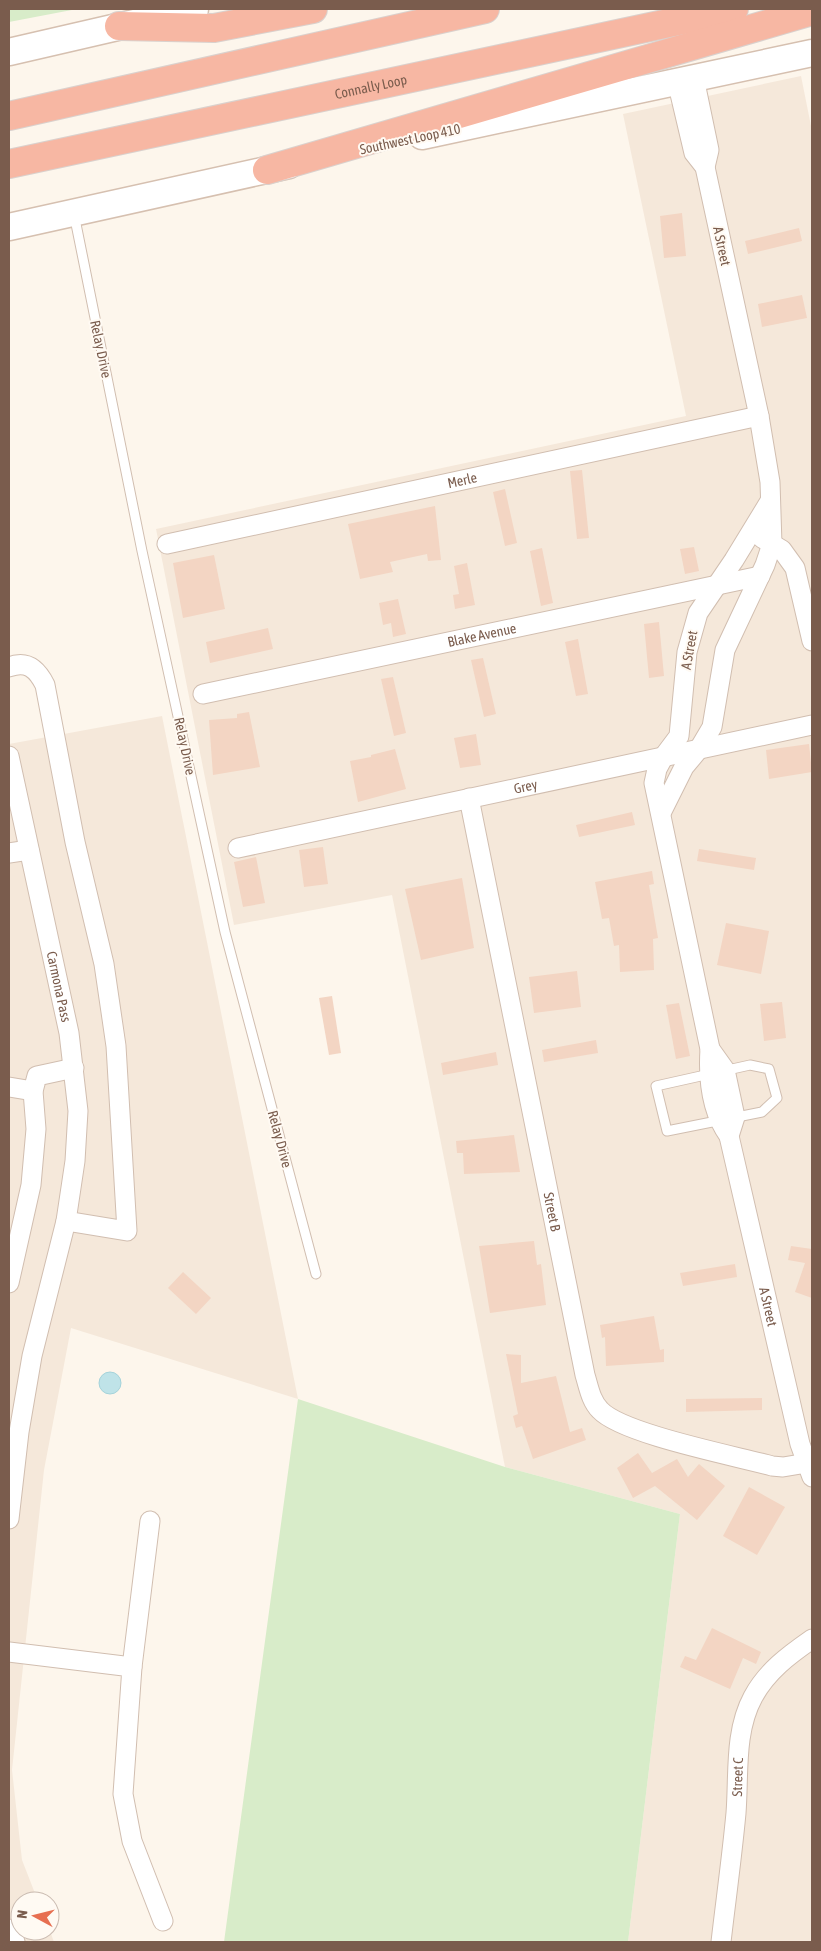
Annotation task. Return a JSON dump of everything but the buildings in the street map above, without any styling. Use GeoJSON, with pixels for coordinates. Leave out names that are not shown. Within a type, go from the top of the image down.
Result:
{"type":"FeatureCollection","features":[{"type":"Feature","properties":{"kind":"highway"},"geometry":{"type":"LineString","coordinates":[[119,26],[214,28],[312,9]]}},
{"type":"Feature","properties":{"kind":"highway"},"geometry":{"type":"LineString","coordinates":[[9,116],[485,9]]}},
{"type":"Feature","properties":{"kind":"highway","name":"Connally Loop"},"geometry":{"type":"LineString","coordinates":[[9,164],[734,9]]}},
{"type":"Feature","properties":{"kind":"highway"},"geometry":{"type":"LineString","coordinates":[[267,170],[812,11]]}},
{"type":"Feature","properties":{"kind":"main road"},"geometry":{"type":"LineString","coordinates":[[9,52],[195,9]]}},
{"type":"Feature","properties":{"kind":"main road","name":"Southwest Loop 410"},"geometry":{"type":"LineString","coordinates":[[9,227],[812,53]]}},
{"type":"Feature","properties":{"kind":"street","name":"A Street"},"geometry":{"type":"LineString","coordinates":[[661,813],[684,767],[700,749],[712,727],[725,650],[760,576],[772,544],[770,482],[760,416],[705,167],[694,153],[686,79]]}},
{"type":"Feature","properties":{"kind":"street","name":"Merle"},"geometry":{"type":"LineString","coordinates":[[166,544],[760,416]]}},
{"type":"Feature","properties":{"kind":"street","name":"A Street"},"geometry":{"type":"LineString","coordinates":[[770,501],[734,560],[715,585],[698,613],[691,631],[687,652],[679,736],[657,769],[654,783],[710,1049],[800,1444],[809,1470]]}},
{"type":"Feature","properties":{"kind":"street"},"geometry":{"type":"LineString","coordinates":[[751,531],[782,550],[794,568],[812,641]]}},
{"type":"Feature","properties":{"kind":"street","name":"Blake Avenue"},"geometry":{"type":"LineString","coordinates":[[203,694],[760,576]]}},
{"type":"Feature","properties":{"kind":"street"},"geometry":{"type":"LineString","coordinates":[[9,667],[17,664],[29,666],[38,672],[45,685],[75,842],[104,964],[116,1046],[127,1231],[66,1221]]}},
{"type":"Feature","properties":{"kind":"street","name":"Grey"},"geometry":{"type":"LineString","coordinates":[[238,848],[812,725]]}},
{"type":"Feature","properties":{"kind":"street","name":"Carmona Pass"},"geometry":{"type":"LineString","coordinates":[[9,756],[69,1033],[78,1111],[76,1144],[66,1221],[14,1432],[9,1519]]}},
{"type":"Feature","properties":{"kind":"street","name":"Street B"},"geometry":{"type":"LineString","coordinates":[[469,798],[585,1375],[592,1398],[601,1411],[630,1429],[772,1466],[794,1466],[809,1470]]}},
{"type":"Feature","properties":{"kind":"street"},"geometry":{"type":"LineString","coordinates":[[9,854],[29,850]]}},
{"type":"Feature","properties":{"kind":"street"},"geometry":{"type":"LineString","coordinates":[[9,1283],[31,1185],[36,1129],[33,1091],[38,1076],[74,1068]]}},
{"type":"Feature","properties":{"kind":"street"},"geometry":{"type":"LineString","coordinates":[[9,1087],[33,1091]]}},
{"type":"Feature","properties":{"kind":"street"},"geometry":{"type":"LineString","coordinates":[[150,1521],[132,1667],[123,1794],[132,1841],[163,1921]]}},
{"type":"Feature","properties":{"kind":"street","name":"Street C"},"geometry":{"type":"LineString","coordinates":[[721,1942],[736,1812],[741,1733],[746,1713],[753,1696],[768,1674],[783,1660],[812,1639]]}},
{"type":"Feature","properties":{"kind":"street"},"geometry":{"type":"LineString","coordinates":[[9,1652],[132,1667]]}},
{"type":"Feature","properties":{"kind":"street"},"geometry":{"type":"LineString","coordinates":[[9,1928],[15,1942]]}},
{"type":"Feature","properties":{"kind":"lane","name":"Relay Drive"},"geometry":{"type":"LineString","coordinates":[[73,213],[142,551],[226,932],[316,1274]]}},
{"type":"Feature","properties":{"kind":"lane"},"geometry":{"type":"LineString","coordinates":[[750,1065],[769,1069],[776,1098],[762,1112],[727,1119],[667,1131],[656,1086],[750,1065]]}},
{"type":"Feature","properties":{"kind":"shaded area"},"geometry":{"type":"Polygon","coordinates":[[[801,76],[812,131],[812,1942],[628,1942],[680,1514],[505,1467],[392,895],[234,925],[156,529],[686,416],[623,114],[801,76]]]}},
{"type":"Feature","properties":{"kind":"shaded area"},"geometry":{"type":"Polygon","coordinates":[[[162,716],[298,1399],[71,1328],[44,1470],[12,1770],[22,1860],[34,1891],[10,1891],[10,1941],[54,1942],[9,1942],[9,744],[162,716]]]}},
{"type":"Feature","properties":{"kind":"green space"},"geometry":{"type":"Polygon","coordinates":[[[9,9],[77,9],[9,22],[9,9]]]}},
{"type":"Feature","properties":{"kind":"green space"},"geometry":{"type":"Polygon","coordinates":[[[298,1399],[505,1467],[680,1514],[628,1942],[224,1942],[298,1399]]]}},
{"type":"Feature","properties":{"kind":"water"},"geometry":{"type":"Polygon","coordinates":[[[110,1372],[118,1375],[121,1383],[118,1391],[110,1394],[102,1391],[99,1383],[102,1375],[110,1372]]]}}]}
